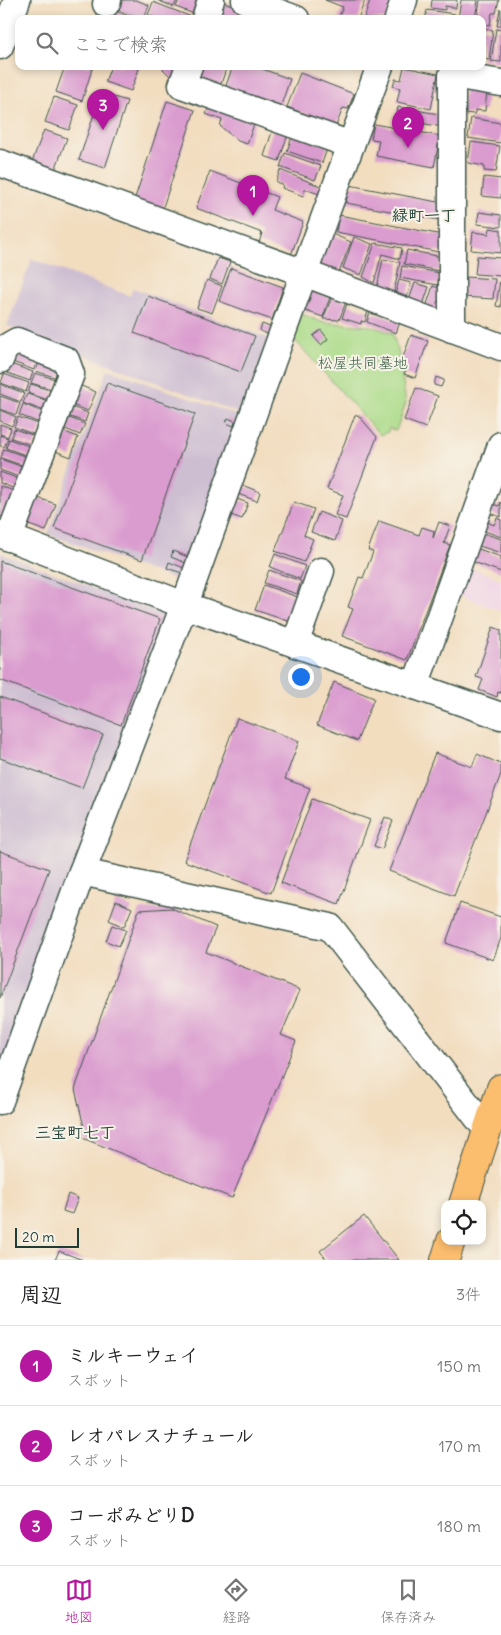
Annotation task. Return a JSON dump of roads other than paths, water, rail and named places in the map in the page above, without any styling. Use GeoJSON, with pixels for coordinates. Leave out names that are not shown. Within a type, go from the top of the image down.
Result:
{"type":"FeatureCollection","features":[{"type":"Feature","properties":{"kind":"main road"},"geometry":{"type":"LineString","coordinates":[[464,1200],[501,1088]]}},
{"type":"Feature","properties":{"kind":"main road"},"geometry":{"type":"LineString","coordinates":[[445,1260],[450,1245]]}},
{"type":"Feature","properties":{"kind":"street"},"geometry":{"type":"LineString","coordinates":[[0,46],[17,0]]}},
{"type":"Feature","properties":{"kind":"street"},"geometry":{"type":"LineString","coordinates":[[206,15],[211,0]]}},
{"type":"Feature","properties":{"kind":"street"},"geometry":{"type":"LineString","coordinates":[[245,0],[285,15]]}},
{"type":"Feature","properties":{"kind":"street"},"geometry":{"type":"LineString","coordinates":[[399,15],[404,0]]}},
{"type":"Feature","properties":{"kind":"street"},"geometry":{"type":"LineString","coordinates":[[188,70],[182,85],[351,145]]}},
{"type":"Feature","properties":{"kind":"street"},"geometry":{"type":"LineString","coordinates":[[0,1101],[82,872],[184,605],[379,70]]}},
{"type":"Feature","properties":{"kind":"street"},"geometry":{"type":"LineString","coordinates":[[452,329],[452,75],[501,83]]}},
{"type":"Feature","properties":{"kind":"street"},"geometry":{"type":"LineString","coordinates":[[0,163],[304,273],[501,347]]}},
{"type":"Feature","properties":{"kind":"street"},"geometry":{"type":"LineString","coordinates":[[0,360],[5,348],[17,341],[66,360],[71,374],[5,536],[184,605],[501,716]]}},
{"type":"Feature","properties":{"kind":"street"},"geometry":{"type":"LineString","coordinates":[[415,686],[501,445]]}},
{"type":"Feature","properties":{"kind":"street"},"geometry":{"type":"LineString","coordinates":[[295,644],[321,571]]}},
{"type":"Feature","properties":{"kind":"street"},"geometry":{"type":"LineString","coordinates":[[82,872],[330,927],[487,1130]]}},
{"type":"Feature","properties":{"kind":"place","name":"コーポみどりD"},"geometry":{"type":"Point","coordinates":[103,130]}},
{"type":"Feature","properties":{"kind":"place","name":"レオパレスナチュール"},"geometry":{"type":"Point","coordinates":[408,148]}},
{"type":"Feature","properties":{"kind":"place","name":"ミルキーウェイ"},"geometry":{"type":"Point","coordinates":[253,216]}},
{"type":"Feature","properties":{"kind":"district","name":"緑町一丁"},"geometry":{"type":"Point","coordinates":[424,215]}},
{"type":"Feature","properties":{"kind":"district","name":"三宝町七丁"},"geometry":{"type":"Point","coordinates":[75,1132]}},
{"type":"Feature","properties":{"kind":"park label","name":"松屋共同墓地"},"geometry":{"type":"Point","coordinates":[363,362]}}]}
